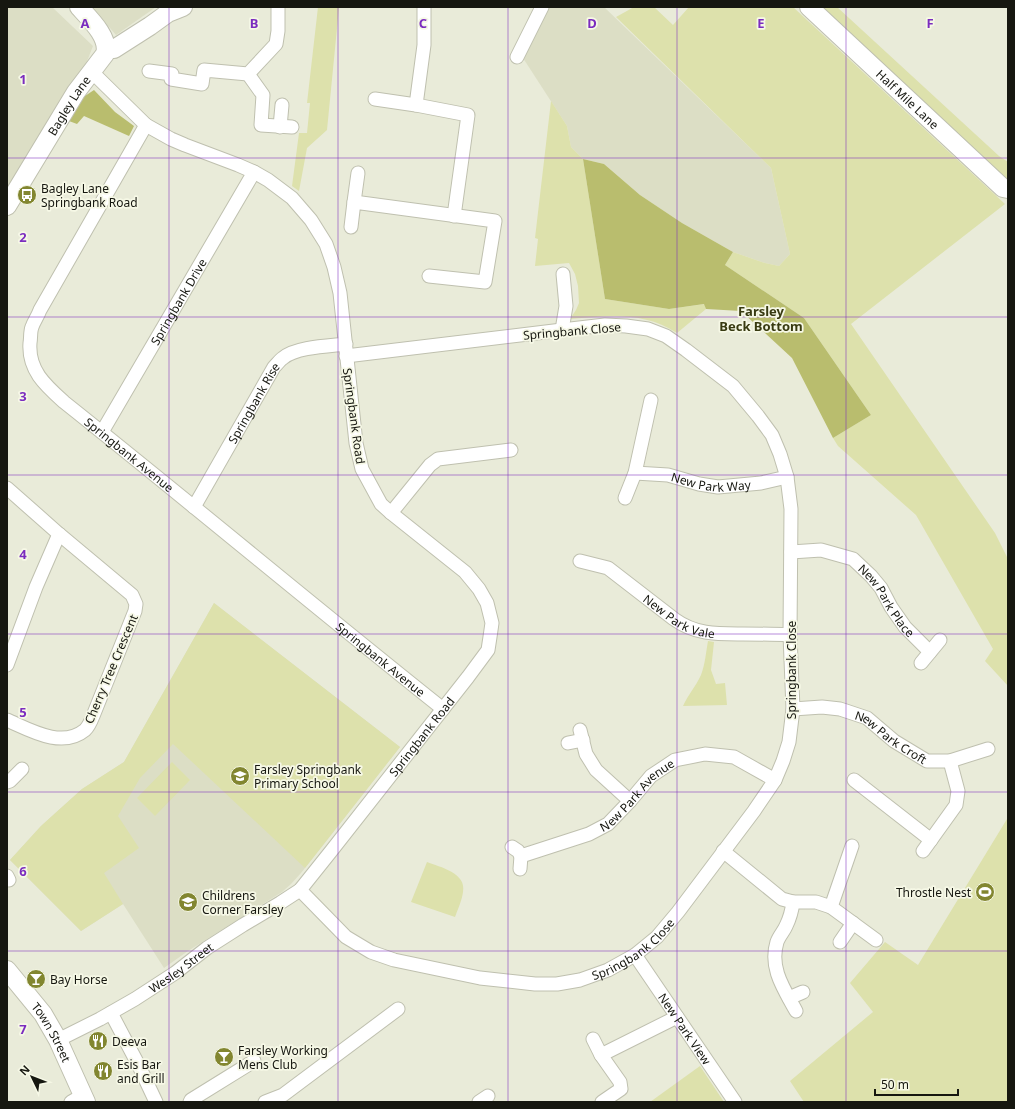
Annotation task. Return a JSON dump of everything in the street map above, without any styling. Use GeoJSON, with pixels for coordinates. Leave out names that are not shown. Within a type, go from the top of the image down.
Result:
{"type":"FeatureCollection","features":[{"type":"Feature","properties":{"kind":"street"},"geometry":{"type":"LineString","coordinates":[[80,7],[100,32],[107,49],[114,50],[168,13],[183,7]]}},
{"type":"Feature","properties":{"kind":"street"},"geometry":{"type":"LineString","coordinates":[[248,74],[276,44],[278,31],[278,7]]}},
{"type":"Feature","properties":{"kind":"street"},"geometry":{"type":"LineString","coordinates":[[416,105],[424,45],[424,7]]}},
{"type":"Feature","properties":{"kind":"street"},"geometry":{"type":"LineString","coordinates":[[517,57],[542,7]]}},
{"type":"Feature","properties":{"kind":"street","name":"Half Mile Lane"},"geometry":{"type":"LineString","coordinates":[[808,7],[1003,188],[1008,189]]}},
{"type":"Feature","properties":{"kind":"street","name":"Bagley Lane"},"geometry":{"type":"LineString","coordinates":[[7,206],[76,92],[103,58],[107,49]]}},
{"type":"Feature","properties":{"kind":"street"},"geometry":{"type":"LineString","coordinates":[[149,71],[172,74],[171,79],[202,84],[204,70],[248,74],[263,95],[260,125],[286,127],[282,105]]}},
{"type":"Feature","properties":{"kind":"street","name":"Springbank Road"},"geometry":{"type":"LineString","coordinates":[[92,72],[146,125],[164,136],[238,165],[268,180],[292,198],[312,220],[326,244],[334,267],[340,293],[356,443],[362,469],[382,504],[390,513],[464,572],[479,589],[487,603],[492,623],[488,650],[468,678],[300,890]]}},
{"type":"Feature","properties":{"kind":"street"},"geometry":{"type":"LineString","coordinates":[[375,99],[468,115],[454,216]]}},
{"type":"Feature","properties":{"kind":"street","name":"Springbank Avenue"},"geometry":{"type":"LineString","coordinates":[[146,125],[40,310],[32,328],[30,351],[38,377],[50,389],[363,646],[443,709]]}},
{"type":"Feature","properties":{"kind":"street","name":"Springbank Drive"},"geometry":{"type":"LineString","coordinates":[[102,432],[254,172]]}},
{"type":"Feature","properties":{"kind":"street"},"geometry":{"type":"LineString","coordinates":[[351,227],[358,173]]}},
{"type":"Feature","properties":{"kind":"street"},"geometry":{"type":"LineString","coordinates":[[354,202],[495,221],[485,282],[429,276]]}},
{"type":"Feature","properties":{"kind":"street"},"geometry":{"type":"LineString","coordinates":[[562,330],[566,306],[563,274]]}},
{"type":"Feature","properties":{"kind":"street","name":"Springbank Close"},"geometry":{"type":"LineString","coordinates":[[300,890],[346,937],[371,952],[394,960],[480,978],[535,984],[557,984],[580,980],[608,970],[635,955],[657,937],[678,912],[754,811],[775,780],[783,761],[789,742],[792,709],[790,635],[791,509],[787,477],[772,435],[733,386],[666,336],[648,329],[626,326],[605,325],[346,350]]}},
{"type":"Feature","properties":{"kind":"street","name":"Springbank Rise"},"geometry":{"type":"LineString","coordinates":[[194,507],[274,367],[282,358],[292,352],[301,350],[346,350]]}},
{"type":"Feature","properties":{"kind":"street"},"geometry":{"type":"LineString","coordinates":[[625,498],[635,473],[651,400]]}},
{"type":"Feature","properties":{"kind":"street"},"geometry":{"type":"LineString","coordinates":[[390,513],[430,464],[438,459],[511,450]]}},
{"type":"Feature","properties":{"kind":"street","name":"New Park Way"},"geometry":{"type":"LineString","coordinates":[[635,473],[668,475],[699,484],[718,487],[761,483],[787,477]]}},
{"type":"Feature","properties":{"kind":"street","name":"Cherry Tree Crescent"},"geometry":{"type":"LineString","coordinates":[[7,488],[132,595],[136,604],[135,611],[93,716],[86,729],[62,739],[44,736],[7,720]]}},
{"type":"Feature","properties":{"kind":"street"},"geometry":{"type":"LineString","coordinates":[[7,665],[36,587],[59,534]]}},
{"type":"Feature","properties":{"kind":"street","name":"New Park Place"},"geometry":{"type":"LineString","coordinates":[[791,552],[821,550],[853,559],[881,588],[891,608],[905,627],[930,652]]}},
{"type":"Feature","properties":{"kind":"street","name":"New Park Vale"},"geometry":{"type":"LineString","coordinates":[[580,561],[608,568],[682,625],[689,628],[712,634],[790,635]]}},
{"type":"Feature","properties":{"kind":"street"},"geometry":{"type":"LineString","coordinates":[[922,663],[940,640]]}},
{"type":"Feature","properties":{"kind":"street","name":"New Park Croft"},"geometry":{"type":"LineString","coordinates":[[792,709],[822,707],[840,709],[867,718],[894,741],[927,761],[950,761],[988,749]]}},
{"type":"Feature","properties":{"kind":"street"},"geometry":{"type":"LineString","coordinates":[[568,743],[581,735],[586,754],[596,770],[630,801]]}},
{"type":"Feature","properties":{"kind":"street","name":"New Park Avenue"},"geometry":{"type":"LineString","coordinates":[[520,870],[517,852],[589,834],[608,824],[630,801],[650,776],[675,760],[705,754],[734,757],[775,780]]}},
{"type":"Feature","properties":{"kind":"street"},"geometry":{"type":"LineString","coordinates":[[924,851],[956,804],[958,791],[950,761]]}},
{"type":"Feature","properties":{"kind":"street"},"geometry":{"type":"LineString","coordinates":[[7,782],[10,781],[22,769]]}},
{"type":"Feature","properties":{"kind":"street"},"geometry":{"type":"LineString","coordinates":[[854,780],[932,840]]}},
{"type":"Feature","properties":{"kind":"street"},"geometry":{"type":"LineString","coordinates":[[831,907],[852,846]]}},
{"type":"Feature","properties":{"kind":"street"},"geometry":{"type":"LineString","coordinates":[[724,851],[782,899],[793,902],[816,902],[831,907],[876,940]]}},
{"type":"Feature","properties":{"kind":"street","name":"Wesley Street"},"geometry":{"type":"LineString","coordinates":[[58,1040],[136,999],[175,973],[207,948],[300,890]]}},
{"type":"Feature","properties":{"kind":"street"},"geometry":{"type":"LineString","coordinates":[[793,902],[791,914],[777,941],[774,957],[776,973],[796,1011]]}},
{"type":"Feature","properties":{"kind":"street"},"geometry":{"type":"LineString","coordinates":[[840,942],[853,923]]}},
{"type":"Feature","properties":{"kind":"street","name":"New Park View"},"geometry":{"type":"LineString","coordinates":[[635,955],[735,1102]]}},
{"type":"Feature","properties":{"kind":"street","name":"Town Street"},"geometry":{"type":"LineString","coordinates":[[9,976],[43,1014],[58,1040],[80,1100]]}},
{"type":"Feature","properties":{"kind":"street"},"geometry":{"type":"LineString","coordinates":[[789,998],[803,992]]}},
{"type":"Feature","properties":{"kind":"street"},"geometry":{"type":"LineString","coordinates":[[265,1102],[283,1095],[398,1008]]}},
{"type":"Feature","properties":{"kind":"street"},"geometry":{"type":"LineString","coordinates":[[111,1013],[156,1102]]}},
{"type":"Feature","properties":{"kind":"street"},"geometry":{"type":"LineString","coordinates":[[601,1054],[677,1017]]}},
{"type":"Feature","properties":{"kind":"street"},"geometry":{"type":"LineString","coordinates":[[593,1039],[601,1054],[620,1082],[621,1089],[602,1102]]}},
{"type":"Feature","properties":{"kind":"street"},"geometry":{"type":"LineString","coordinates":[[190,1101],[254,1062]]}},
{"type":"Feature","properties":{"kind":"shaded area"},"geometry":{"type":"Polygon","coordinates":[[[7,7],[52,7],[93,46],[84,69],[7,188],[7,7]]]}},
{"type":"Feature","properties":{"kind":"shaded area"},"geometry":{"type":"Polygon","coordinates":[[[92,7],[156,7],[116,35],[92,7]]]}},
{"type":"Feature","properties":{"kind":"shaded area"},"geometry":{"type":"Polygon","coordinates":[[[549,7],[604,7],[771,168],[790,254],[779,266],[765,263],[733,252],[682,223],[640,195],[604,164],[583,159],[571,147],[567,126],[523,58],[534,33],[549,7]]]}},
{"type":"Feature","properties":{"kind":"shaded area","name":"Farsley Springbank Primary School"},"geometry":{"type":"Polygon","coordinates":[[[214,603],[400,747],[291,884],[282,892],[188,951],[164,968],[123,904],[81,931],[10,860],[41,826],[82,789],[124,762],[214,603]]]}},
{"type":"Feature","properties":{"kind":"green space"},"geometry":{"type":"Polygon","coordinates":[[[318,7],[339,8],[327,130],[307,148],[299,191],[292,186],[299,133],[307,133],[310,103],[307,103],[318,7]]]}},
{"type":"Feature","properties":{"kind":"green space"},"geometry":{"type":"Polygon","coordinates":[[[634,7],[654,7],[673,25],[689,7],[793,7],[1005,204],[851,324],[995,533],[1008,559],[1008,686],[985,661],[993,649],[916,515],[838,446],[833,438],[871,415],[804,318],[725,265],[733,252],[765,263],[779,266],[790,254],[771,168],[616,17],[634,7]]]}},
{"type":"Feature","properties":{"kind":"green space"},"geometry":{"type":"Polygon","coordinates":[[[816,7],[837,7],[999,156],[1008,162],[1008,179],[1005,178],[816,7]]]}},
{"type":"Feature","properties":{"kind":"green space"},"geometry":{"type":"Polygon","coordinates":[[[94,90],[115,112],[134,126],[129,136],[84,116],[77,124],[69,121],[82,98],[94,90]]]}},
{"type":"Feature","properties":{"kind":"green space"},"geometry":{"type":"Polygon","coordinates":[[[551,101],[567,126],[571,147],[583,159],[605,299],[669,309],[705,304],[706,309],[677,333],[651,321],[638,318],[612,316],[570,319],[579,303],[578,286],[575,274],[569,263],[535,266],[538,239],[535,238],[551,101]]]}},
{"type":"Feature","properties":{"kind":"green space"},"geometry":{"type":"Polygon","coordinates":[[[583,159],[604,164],[640,195],[682,223],[733,252],[725,265],[804,318],[871,415],[833,438],[792,358],[741,311],[706,309],[704,304],[669,309],[605,299],[583,159]]]}},
{"type":"Feature","properties":{"kind":"green space","name":"Farsley Springbank Primary School"},"geometry":{"type":"Polygon","coordinates":[[[214,603],[400,747],[305,868],[173,744],[140,778],[118,816],[139,848],[104,873],[123,904],[81,931],[10,860],[41,826],[82,789],[124,762],[214,603]]]}},
{"type":"Feature","properties":{"kind":"green space"},"geometry":{"type":"Polygon","coordinates":[[[708,641],[714,642],[711,670],[716,684],[725,683],[727,705],[683,706],[701,675],[708,641]]]}},
{"type":"Feature","properties":{"kind":"green space"},"geometry":{"type":"Polygon","coordinates":[[[172,762],[190,780],[155,816],[137,798],[172,762]]]}},
{"type":"Feature","properties":{"kind":"green space","name":"Throstle Nest"},"geometry":{"type":"Polygon","coordinates":[[[1007,819],[1008,1102],[804,1102],[790,1081],[873,1012],[850,983],[885,942],[918,965],[1007,819]]]}},
{"type":"Feature","properties":{"kind":"green space"},"geometry":{"type":"Polygon","coordinates":[[[427,862],[457,875],[461,880],[463,892],[455,917],[411,902],[427,862]]]}},
{"type":"Feature","properties":{"kind":"green space"},"geometry":{"type":"Polygon","coordinates":[[[700,1066],[724,1102],[650,1102],[700,1066]]]}},
{"type":"Feature","properties":{"kind":"place","name":"Bagley Lane Springbank Road"},"geometry":{"type":"Point","coordinates":[27,195]}},
{"type":"Feature","properties":{"kind":"place","name":"Farsley Springbank Primary School"},"geometry":{"type":"Point","coordinates":[240,776]}},
{"type":"Feature","properties":{"kind":"place","name":"Throstle Nest"},"geometry":{"type":"Point","coordinates":[985,892]}},
{"type":"Feature","properties":{"kind":"place","name":"Childrens Corner Farsley"},"geometry":{"type":"Point","coordinates":[188,902]}},
{"type":"Feature","properties":{"kind":"place","name":"Bay Horse"},"geometry":{"type":"Point","coordinates":[36,979]}},
{"type":"Feature","properties":{"kind":"place","name":"Deeva"},"geometry":{"type":"Point","coordinates":[98,1041]}},
{"type":"Feature","properties":{"kind":"place","name":"Farsley Working Mens Club"},"geometry":{"type":"Point","coordinates":[224,1057]}},
{"type":"Feature","properties":{"kind":"place","name":"Esis Bar and Grill"},"geometry":{"type":"Point","coordinates":[103,1071]}},
{"type":"Feature","properties":{"kind":"district","name":"Farsley Beck Bottom"},"geometry":{"type":"Point","coordinates":[761,318]}}]}
